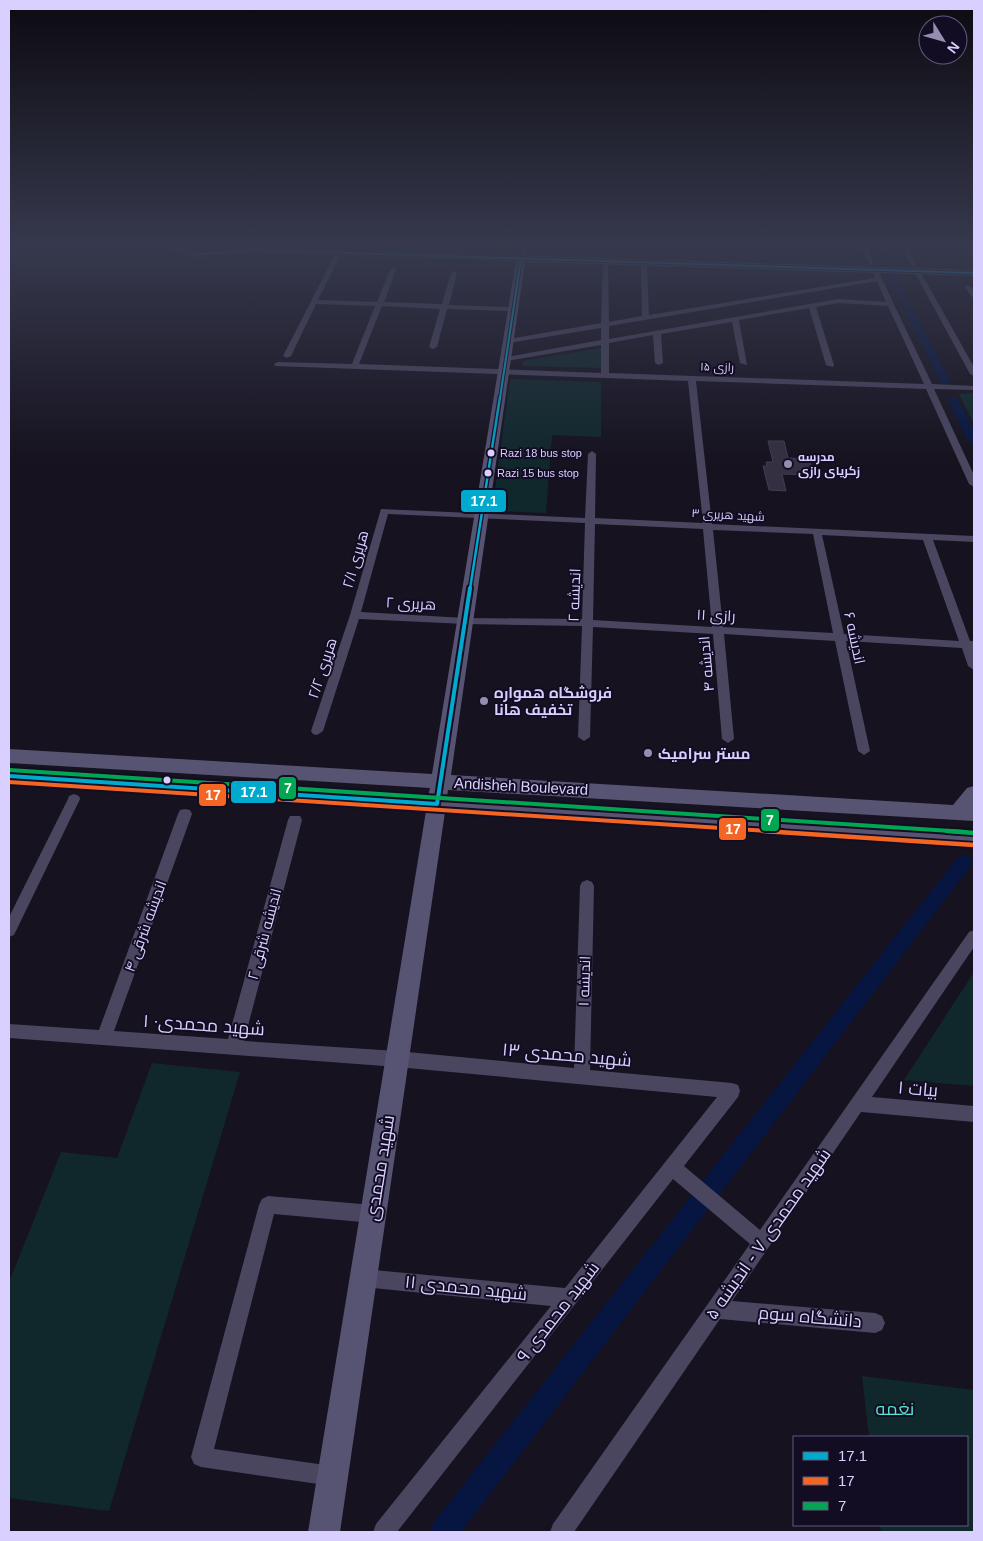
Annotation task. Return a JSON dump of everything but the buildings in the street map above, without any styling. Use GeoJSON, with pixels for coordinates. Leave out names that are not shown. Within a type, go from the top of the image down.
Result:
{"type":"FeatureCollection","features":[{"type":"Feature","properties":{"kind":"main road","name":"شهید محمدی"},"geometry":{"type":"LineString","coordinates":[[324,1532],[512,320]]}},
{"type":"Feature","properties":{"kind":"main road","name":"Andisheh Boulevard"},"geometry":{"type":"LineString","coordinates":[[9,756],[974,839]]}},
{"type":"Feature","properties":{"kind":"main road","name":"Andisheh Boulevard"},"geometry":{"type":"LineString","coordinates":[[9,776],[966,814]]}},
{"type":"Feature","properties":{"kind":"main road"},"geometry":{"type":"LineString","coordinates":[[966,814],[974,793]]}},
{"type":"Feature","properties":{"kind":"street"},"geometry":{"type":"LineString","coordinates":[[287,356],[305,320]]}},
{"type":"Feature","properties":{"kind":"street"},"geometry":{"type":"LineString","coordinates":[[355,366],[374,320]]}},
{"type":"Feature","properties":{"kind":"street"},"geometry":{"type":"LineString","coordinates":[[433,347],[440,320]]}},
{"type":"Feature","properties":{"kind":"street"},"geometry":{"type":"LineString","coordinates":[[604,320],[605,374]]}},
{"type":"Feature","properties":{"kind":"street"},"geometry":{"type":"LineString","coordinates":[[509,341],[635,320]]}},
{"type":"Feature","properties":{"kind":"street"},"geometry":{"type":"LineString","coordinates":[[278,364],[355,366],[505,365],[605,342],[730,320]]}},
{"type":"Feature","properties":{"kind":"street"},"geometry":{"type":"LineString","coordinates":[[735,320],[744,363]]}},
{"type":"Feature","properties":{"kind":"street"},"geometry":{"type":"LineString","coordinates":[[816,320],[830,365]]}},
{"type":"Feature","properties":{"kind":"street"},"geometry":{"type":"LineString","coordinates":[[898,320],[974,484]]}},
{"type":"Feature","properties":{"kind":"street"},"geometry":{"type":"LineString","coordinates":[[944,320],[974,374]]}},
{"type":"Feature","properties":{"kind":"street"},"geometry":{"type":"LineString","coordinates":[[657,333],[659,363]]}},
{"type":"Feature","properties":{"kind":"street","name":"رازی ۱۵"},"geometry":{"type":"LineString","coordinates":[[505,365],[605,374],[974,388]]}},
{"type":"Feature","properties":{"kind":"street","name":"اندیشه ۴"},"geometry":{"type":"LineString","coordinates":[[692,377],[719,631],[728,739]]}},
{"type":"Feature","properties":{"kind":"street","name":"اندیشه ۲"},"geometry":{"type":"LineString","coordinates":[[584,737],[592,454]]}},
{"type":"Feature","properties":{"kind":"street","name":"شهید هریری ۳"},"geometry":{"type":"LineString","coordinates":[[384,512],[974,539]]}},
{"type":"Feature","properties":{"kind":"street","name":"هریری ۲/۱"},"geometry":{"type":"LineString","coordinates":[[355,615],[384,512]]}},
{"type":"Feature","properties":{"kind":"street","name":"اندیشه ۶"},"geometry":{"type":"LineString","coordinates":[[817,532],[864,750]]}},
{"type":"Feature","properties":{"kind":"street"},"geometry":{"type":"LineString","coordinates":[[927,537],[970,645],[974,666]]}},
{"type":"Feature","properties":{"kind":"street","name":"هریری ۲"},"geometry":{"type":"LineString","coordinates":[[355,615],[466,620]]}},
{"type":"Feature","properties":{"kind":"street","name":"هریری ۲/۲"},"geometry":{"type":"LineString","coordinates":[[318,731],[355,615]]}},
{"type":"Feature","properties":{"kind":"street","name":"رازی ۱۱"},"geometry":{"type":"LineString","coordinates":[[466,620],[588,623],[970,645]]}},
{"type":"Feature","properties":{"kind":"street"},"geometry":{"type":"LineString","coordinates":[[9,931],[74,799]]}},
{"type":"Feature","properties":{"kind":"street","name":"اندیشه شرقی ۴"},"geometry":{"type":"LineString","coordinates":[[104,1038],[185,814]]}},
{"type":"Feature","properties":{"kind":"street","name":"اندیشه شرقی ۲"},"geometry":{"type":"LineString","coordinates":[[234,1048],[295,820]]}},
{"type":"Feature","properties":{"kind":"street","name":"اندیشه ۱"},"geometry":{"type":"LineString","coordinates":[[582,1076],[587,886]]}},
{"type":"Feature","properties":{"kind":"street","name":"شهید محمدی ۷ - اندیشه ۵"},"geometry":{"type":"LineString","coordinates":[[561,1532],[974,936]]}},
{"type":"Feature","properties":{"kind":"street","name":"شهید محمدی۰ ۱"},"geometry":{"type":"LineString","coordinates":[[9,1030],[397,1059]]}},
{"type":"Feature","properties":{"kind":"street","name":"شهید محمدی ۱۳"},"geometry":{"type":"LineString","coordinates":[[397,1059],[732,1091]]}},
{"type":"Feature","properties":{"kind":"street","name":"شهید محمدی ۹"},"geometry":{"type":"LineString","coordinates":[[384,1532],[732,1091]]}},
{"type":"Feature","properties":{"kind":"street","name":"بیات ۱"},"geometry":{"type":"LineString","coordinates":[[858,1104],[974,1114]]}},
{"type":"Feature","properties":{"kind":"street"},"geometry":{"type":"LineString","coordinates":[[672,1167],[762,1243]]}},
{"type":"Feature","properties":{"kind":"street"},"geometry":{"type":"LineString","coordinates":[[332,1476],[201,1457],[268,1205],[373,1214]]}},
{"type":"Feature","properties":{"kind":"street","name":"شهید محمدی ۱۱"},"geometry":{"type":"LineString","coordinates":[[363,1278],[569,1298]]}},
{"type":"Feature","properties":{"kind":"street","name":"دانشگاه سوم"},"geometry":{"type":"LineString","coordinates":[[716,1309],[874,1323]]}},
{"type":"Feature","properties":{"kind":"green space"},"geometry":{"type":"Polygon","coordinates":[[[601,348],[602,368],[523,366],[523,361],[601,348]]]}},
{"type":"Feature","properties":{"kind":"green space"},"geometry":{"type":"Polygon","coordinates":[[[510,379],[601,382],[601,437],[552,435],[546,513],[492,511],[510,379]]]}},
{"type":"Feature","properties":{"kind":"green space"},"geometry":{"type":"Polygon","coordinates":[[[974,393],[974,424],[959,394],[974,393]]]}},
{"type":"Feature","properties":{"kind":"green space"},"geometry":{"type":"Polygon","coordinates":[[[974,972],[974,1086],[904,1080],[974,972]]]}},
{"type":"Feature","properties":{"kind":"green space"},"geometry":{"type":"Polygon","coordinates":[[[152,1063],[240,1072],[109,1511],[9,1498],[9,1282],[61,1152],[117,1158],[152,1063]]]}},
{"type":"Feature","properties":{"kind":"green space","name":"نغمه"},"geometry":{"type":"Polygon","coordinates":[[[862,1376],[974,1390],[974,1532],[881,1532],[880,1526],[968,1526],[968,1436],[869,1436],[862,1376]]]}},
{"type":"Feature","properties":{"kind":"waterway"},"geometry":{"type":"LineString","coordinates":[[914,320],[945,381]]}},
{"type":"Feature","properties":{"kind":"waterway"},"geometry":{"type":"LineString","coordinates":[[953,399],[974,441]]}},
{"type":"Feature","properties":{"kind":"waterway"},"geometry":{"type":"LineString","coordinates":[[444,1532],[964,862]]}},
{"type":"Feature","properties":{"kind":"transit line","name":"17.1"},"geometry":{"type":"LineString","coordinates":[[9,776],[437,804],[512,320]]}},
{"type":"Feature","properties":{"kind":"transit line","name":"7"},"geometry":{"type":"LineString","coordinates":[[9,770],[974,833]]}},
{"type":"Feature","properties":{"kind":"transit line","name":"17"},"geometry":{"type":"LineString","coordinates":[[9,782],[974,845]]}},
{"type":"Feature","properties":{"kind":"place","name":"Razi 18 bus stop"},"geometry":{"type":"Point","coordinates":[491,453]}},
{"type":"Feature","properties":{"kind":"place","name":"مدرسه زکریای رازی"},"geometry":{"type":"Point","coordinates":[788,464]}},
{"type":"Feature","properties":{"kind":"place","name":"Razi 15 bus stop"},"geometry":{"type":"Point","coordinates":[488,473]}},
{"type":"Feature","properties":{"kind":"place","name":"فروشگاه همواره تخفیف هانا"},"geometry":{"type":"Point","coordinates":[484,701]}},
{"type":"Feature","properties":{"kind":"place","name":"مستر سرامیک"},"geometry":{"type":"Point","coordinates":[648,753]}}]}
